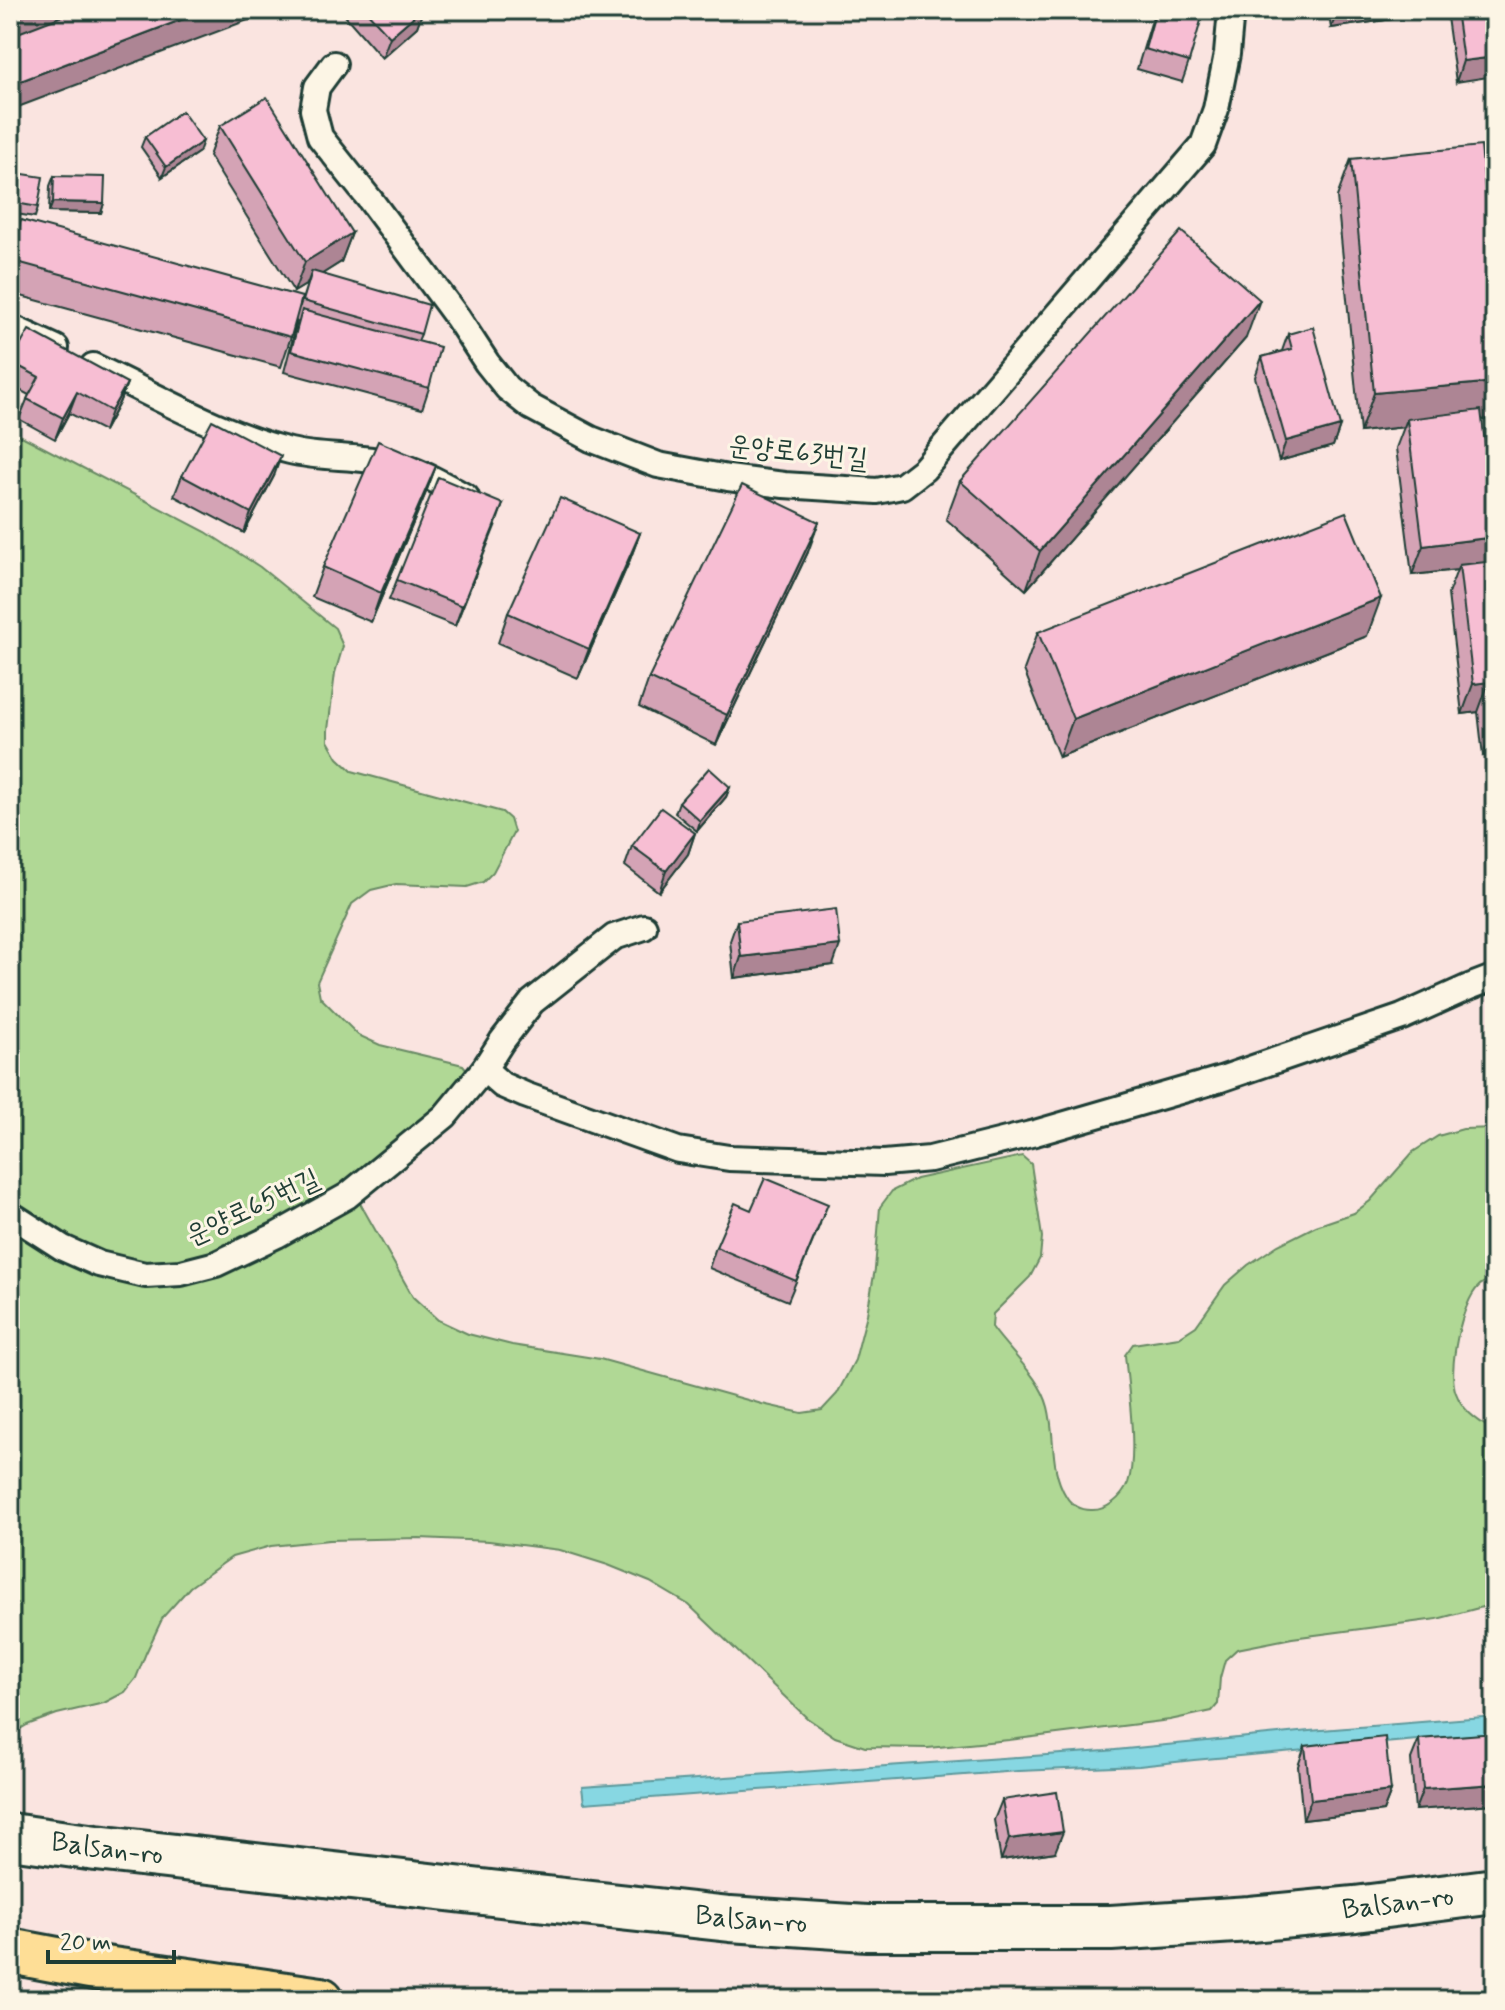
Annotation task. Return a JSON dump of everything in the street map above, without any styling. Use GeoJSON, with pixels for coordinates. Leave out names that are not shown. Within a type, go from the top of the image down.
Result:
{"type":"FeatureCollection","features":[{"type":"Feature","properties":{"kind":"highway"},"geometry":{"type":"LineString","coordinates":[[10,1951],[105,1969],[321,2000]]}},
{"type":"Feature","properties":{"kind":"street","name":"Balsan-ro"},"geometry":{"type":"LineString","coordinates":[[10,1836],[730,1919],[867,1928],[1142,1926],[1325,1912],[1495,1891]]}},
{"type":"Feature","properties":{"kind":"lane","name":"운양로63번길"},"geometry":{"type":"LineString","coordinates":[[334,64],[317,87],[313,110],[320,137],[457,317],[487,363],[507,388],[531,407],[591,439],[658,465],[784,485],[877,491],[902,486],[924,469],[1203,145],[1222,82],[1231,10]]}},
{"type":"Feature","properties":{"kind":"lane"},"geometry":{"type":"LineString","coordinates":[[10,327],[254,441],[293,452],[394,464],[423,474],[478,504]]}},
{"type":"Feature","properties":{"kind":"lane","name":"운양로65번길"},"geometry":{"type":"LineString","coordinates":[[10,1214],[63,1248],[99,1264],[145,1275],[181,1273],[216,1264],[347,1196],[445,1116],[484,1069],[532,1002],[614,937],[644,927]]}},
{"type":"Feature","properties":{"kind":"lane"},"geometry":{"type":"LineString","coordinates":[[484,1069],[502,1085],[525,1095],[678,1150],[729,1158],[884,1163],[930,1159],[1035,1133],[1221,1079],[1402,1017],[1495,977]]}},
{"type":"Feature","properties":{"kind":"green space"},"geometry":{"type":"Polygon","coordinates":[[[10,430],[206,532],[260,567],[335,628],[343,646],[335,673],[328,741],[338,758],[352,771],[502,812],[510,819],[514,832],[493,872],[483,882],[467,887],[396,884],[371,890],[352,904],[317,982],[320,997],[358,1035],[380,1045],[463,1065],[468,1071],[467,1077],[356,1196],[413,1297],[438,1320],[468,1334],[512,1345],[600,1359],[762,1404],[802,1413],[822,1410],[837,1394],[855,1360],[875,1269],[880,1207],[892,1191],[916,1179],[1022,1156],[1031,1164],[1042,1237],[1040,1258],[1030,1277],[993,1314],[992,1327],[1032,1375],[1044,1396],[1057,1475],[1066,1496],[1080,1508],[1097,1510],[1108,1506],[1122,1494],[1131,1471],[1131,1420],[1125,1355],[1133,1344],[1179,1337],[1196,1326],[1225,1285],[1248,1265],[1278,1245],[1316,1226],[1354,1213],[1370,1201],[1413,1152],[1438,1136],[1463,1129],[1495,1128],[1495,1277],[1472,1294],[1461,1321],[1453,1370],[1456,1393],[1463,1406],[1495,1432],[1495,1602],[1437,1619],[1292,1638],[1237,1649],[1225,1660],[1218,1704],[1212,1711],[1170,1720],[1009,1740],[928,1748],[865,1747],[835,1737],[807,1718],[689,1605],[650,1582],[608,1565],[560,1550],[489,1541],[419,1538],[329,1540],[271,1546],[232,1557],[190,1587],[163,1617],[136,1678],[125,1692],[104,1703],[27,1725],[10,1735],[10,430]]]}},
{"type":"Feature","properties":{"kind":"water"},"geometry":{"type":"Polygon","coordinates":[[[1495,1716],[1495,1733],[1139,1766],[1019,1771],[584,1803],[582,1787],[1105,1751],[1495,1716]]]}},
{"type":"Feature","properties":{"kind":"building"},"geometry":{"type":"Polygon","coordinates":[[[10,10],[36,10],[10,20],[10,10]]]}},
{"type":"Feature","properties":{"kind":"building"},"geometry":{"type":"Polygon","coordinates":[[[78,10],[207,10],[10,85],[10,36],[78,10]]]}},
{"type":"Feature","properties":{"kind":"building"},"geometry":{"type":"Polygon","coordinates":[[[365,10],[421,10],[390,37],[365,10]]]}},
{"type":"Feature","properties":{"kind":"building"},"geometry":{"type":"Polygon","coordinates":[[[1156,10],[1204,10],[1189,62],[1145,49],[1156,10]]]}},
{"type":"Feature","properties":{"kind":"building"},"geometry":{"type":"Polygon","coordinates":[[[1456,10],[1495,10],[1495,57],[1463,61],[1456,10]]]}},
{"type":"Feature","properties":{"kind":"building"},"geometry":{"type":"Polygon","coordinates":[[[267,97],[352,233],[305,262],[220,126],[267,97]]]}},
{"type":"Feature","properties":{"kind":"building"},"geometry":{"type":"Polygon","coordinates":[[[182,111],[203,141],[166,167],[145,137],[182,111]]]}},
{"type":"Feature","properties":{"kind":"building"},"geometry":{"type":"Polygon","coordinates":[[[1481,146],[1495,295],[1495,382],[1374,393],[1351,159],[1481,146]]]}},
{"type":"Feature","properties":{"kind":"building"},"geometry":{"type":"Polygon","coordinates":[[[10,172],[43,177],[38,207],[10,202],[10,172]]]}},
{"type":"Feature","properties":{"kind":"building"},"geometry":{"type":"Polygon","coordinates":[[[54,176],[105,177],[104,203],[53,202],[54,176]]]}},
{"type":"Feature","properties":{"kind":"building"},"geometry":{"type":"Polygon","coordinates":[[[21,220],[302,297],[291,337],[10,260],[21,220]]]}},
{"type":"Feature","properties":{"kind":"building"},"geometry":{"type":"Polygon","coordinates":[[[1181,231],[1260,300],[1040,551],[960,481],[1181,231]]]}},
{"type":"Feature","properties":{"kind":"building"},"geometry":{"type":"Polygon","coordinates":[[[312,271],[429,305],[421,334],[303,301],[312,271]]]}},
{"type":"Feature","properties":{"kind":"building"},"geometry":{"type":"Polygon","coordinates":[[[302,310],[440,347],[429,388],[291,351],[302,310]]]}},
{"type":"Feature","properties":{"kind":"building"},"geometry":{"type":"Polygon","coordinates":[[[1313,327],[1340,426],[1286,441],[1262,357],[1292,349],[1288,334],[1313,327]]]}},
{"type":"Feature","properties":{"kind":"building"},"geometry":{"type":"Polygon","coordinates":[[[29,330],[127,383],[111,411],[77,392],[63,418],[27,399],[39,377],[11,362],[29,330]]]}},
{"type":"Feature","properties":{"kind":"building"},"geometry":{"type":"Polygon","coordinates":[[[1481,410],[1495,537],[1423,546],[1407,419],[1481,410]]]}},
{"type":"Feature","properties":{"kind":"building"},"geometry":{"type":"Polygon","coordinates":[[[212,420],[281,456],[251,513],[182,476],[212,420]]]}},
{"type":"Feature","properties":{"kind":"building"},"geometry":{"type":"Polygon","coordinates":[[[378,441],[436,466],[381,593],[323,567],[378,441]]]}},
{"type":"Feature","properties":{"kind":"building"},"geometry":{"type":"Polygon","coordinates":[[[438,477],[503,504],[462,606],[397,580],[438,477]]]}},
{"type":"Feature","properties":{"kind":"building"},"geometry":{"type":"Polygon","coordinates":[[[742,485],[819,522],[727,715],[649,678],[742,485]]]}},
{"type":"Feature","properties":{"kind":"building"},"geometry":{"type":"Polygon","coordinates":[[[560,498],[640,533],[589,649],[508,613],[560,498]]]}},
{"type":"Feature","properties":{"kind":"building"},"geometry":{"type":"Polygon","coordinates":[[[1346,512],[1381,598],[1073,719],[1038,632],[1346,512]]]}},
{"type":"Feature","properties":{"kind":"building"},"geometry":{"type":"Polygon","coordinates":[[[1495,561],[1494,726],[1489,682],[1473,684],[1459,565],[1495,561]]]}},
{"type":"Feature","properties":{"kind":"building"},"geometry":{"type":"Polygon","coordinates":[[[709,768],[730,787],[700,821],[679,802],[709,768]]]}},
{"type":"Feature","properties":{"kind":"building"},"geometry":{"type":"Polygon","coordinates":[[[661,808],[695,833],[666,871],[632,846],[661,808]]]}},
{"type":"Feature","properties":{"kind":"building"},"geometry":{"type":"Polygon","coordinates":[[[836,909],[840,945],[741,957],[737,921],[836,909]]]}},
{"type":"Feature","properties":{"kind":"building"},"geometry":{"type":"Polygon","coordinates":[[[765,1178],[828,1204],[796,1281],[716,1247],[735,1203],[751,1210],[765,1178]]]}},
{"type":"Feature","properties":{"kind":"building"},"geometry":{"type":"Polygon","coordinates":[[[1495,1733],[1495,1784],[1423,1789],[1419,1739],[1495,1733]]]}},
{"type":"Feature","properties":{"kind":"building"},"geometry":{"type":"Polygon","coordinates":[[[1385,1737],[1391,1791],[1311,1800],[1305,1746],[1385,1737]]]}},
{"type":"Feature","properties":{"kind":"building"},"geometry":{"type":"Polygon","coordinates":[[[1057,1792],[1063,1832],[1009,1839],[1002,1800],[1057,1792]]]}}]}
